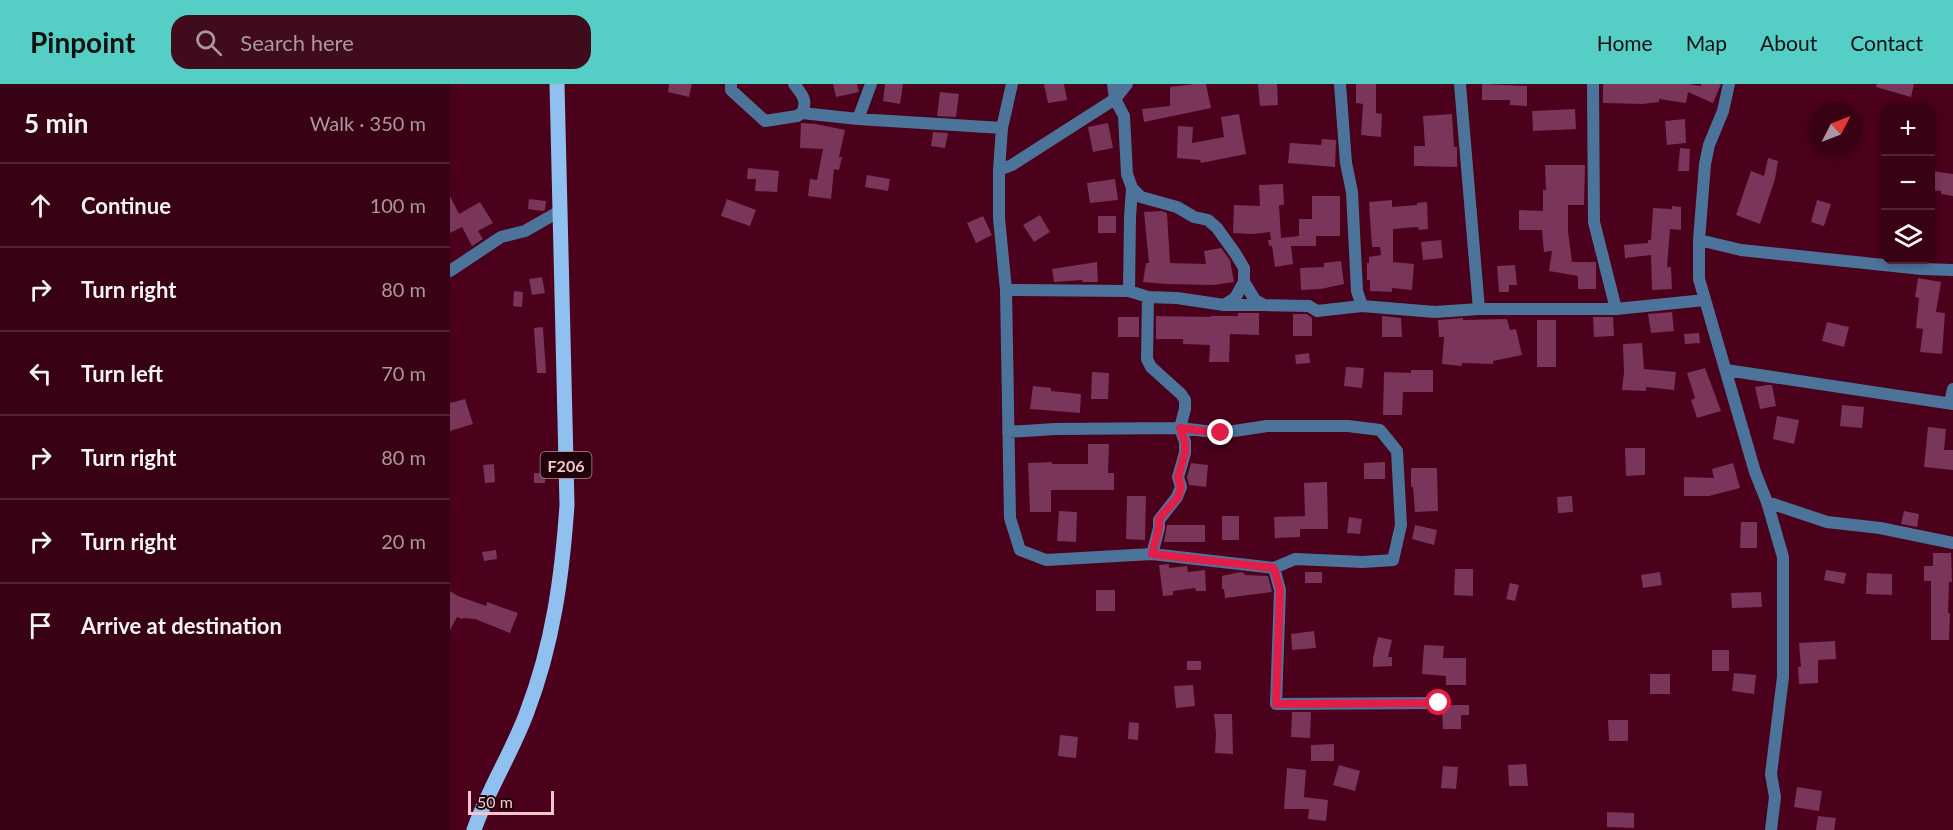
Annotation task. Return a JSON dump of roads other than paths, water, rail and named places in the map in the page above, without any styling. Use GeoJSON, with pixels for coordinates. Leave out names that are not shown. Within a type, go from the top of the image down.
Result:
{"type":"FeatureCollection","features":[{"type":"Feature","properties":{"kind":"main road","name":"F206"},"geometry":{"type":"LineString","coordinates":[[474,830],[527,713],[551,634],[562,568],[567,505],[557,84]]}},
{"type":"Feature","properties":{"kind":"street"},"geometry":{"type":"LineString","coordinates":[[732,84],[731,90],[765,121],[797,116],[802,113],[805,106],[802,94],[794,84]]}},
{"type":"Feature","properties":{"kind":"street"},"geometry":{"type":"LineString","coordinates":[[858,119],[871,84]]}},
{"type":"Feature","properties":{"kind":"street"},"geometry":{"type":"LineString","coordinates":[[1008,432],[1055,429],[1180,428],[1221,433],[1267,426],[1348,426],[1380,430],[1397,451],[1401,525],[1393,560],[1364,562],[1295,558],[1274,568],[1152,554],[1046,560],[1020,550],[1010,519],[1008,432],[1006,290],[999,218],[1002,128],[1012,84]]}},
{"type":"Feature","properties":{"kind":"street"},"geometry":{"type":"LineString","coordinates":[[1113,84],[1115,99],[1124,116],[1127,174],[1132,188],[1129,291]]}},
{"type":"Feature","properties":{"kind":"street"},"geometry":{"type":"LineString","coordinates":[[999,170],[1012,165],[1115,99],[1127,84]]}},
{"type":"Feature","properties":{"kind":"street"},"geometry":{"type":"LineString","coordinates":[[1340,84],[1346,163],[1352,192],[1357,291],[1362,306]]}},
{"type":"Feature","properties":{"kind":"street"},"geometry":{"type":"LineString","coordinates":[[1460,84],[1479,309]]}},
{"type":"Feature","properties":{"kind":"street"},"geometry":{"type":"LineString","coordinates":[[1593,84],[1594,222],[1616,309]]}},
{"type":"Feature","properties":{"kind":"street"},"geometry":{"type":"LineString","coordinates":[[1729,84],[1723,111],[1709,145],[1705,164],[1699,240],[1699,279],[1755,472],[1767,502],[1783,557],[1783,677],[1771,774],[1774,829]]}},
{"type":"Feature","properties":{"kind":"street"},"geometry":{"type":"LineString","coordinates":[[802,113],[1002,128]]}},
{"type":"Feature","properties":{"kind":"street"},"geometry":{"type":"LineString","coordinates":[[1132,188],[1141,197],[1177,207],[1194,217],[1208,220],[1217,228],[1244,268],[1244,282],[1235,298],[1224,305]]}},
{"type":"Feature","properties":{"kind":"street"},"geometry":{"type":"LineString","coordinates":[[450,270],[501,237],[525,231],[560,211]]}},
{"type":"Feature","properties":{"kind":"street"},"geometry":{"type":"LineString","coordinates":[[1699,240],[1741,250],[1922,269],[1953,270]]}},
{"type":"Feature","properties":{"kind":"street"},"geometry":{"type":"LineString","coordinates":[[1244,282],[1255,300],[1264,305]]}},
{"type":"Feature","properties":{"kind":"street"},"geometry":{"type":"LineString","coordinates":[[1006,290],[1129,291],[1148,297],[1177,298],[1224,305],[1309,306],[1317,310],[1362,306],[1435,312],[1479,309],[1616,309],[1705,300]]}},
{"type":"Feature","properties":{"kind":"street"},"geometry":{"type":"LineString","coordinates":[[1148,297],[1147,358],[1151,367],[1185,400],[1180,428],[1185,442],[1185,453],[1178,477],[1181,487],[1178,497],[1159,519],[1152,554]]}},
{"type":"Feature","properties":{"kind":"street"},"geometry":{"type":"LineString","coordinates":[[1726,370],[1952,403],[1953,389]]}},
{"type":"Feature","properties":{"kind":"street"},"geometry":{"type":"LineString","coordinates":[[1767,502],[1827,522],[1880,528],[1953,543]]}},
{"type":"Feature","properties":{"kind":"street"},"geometry":{"type":"LineString","coordinates":[[1274,568],[1280,590],[1276,704],[1439,703]]}}]}
